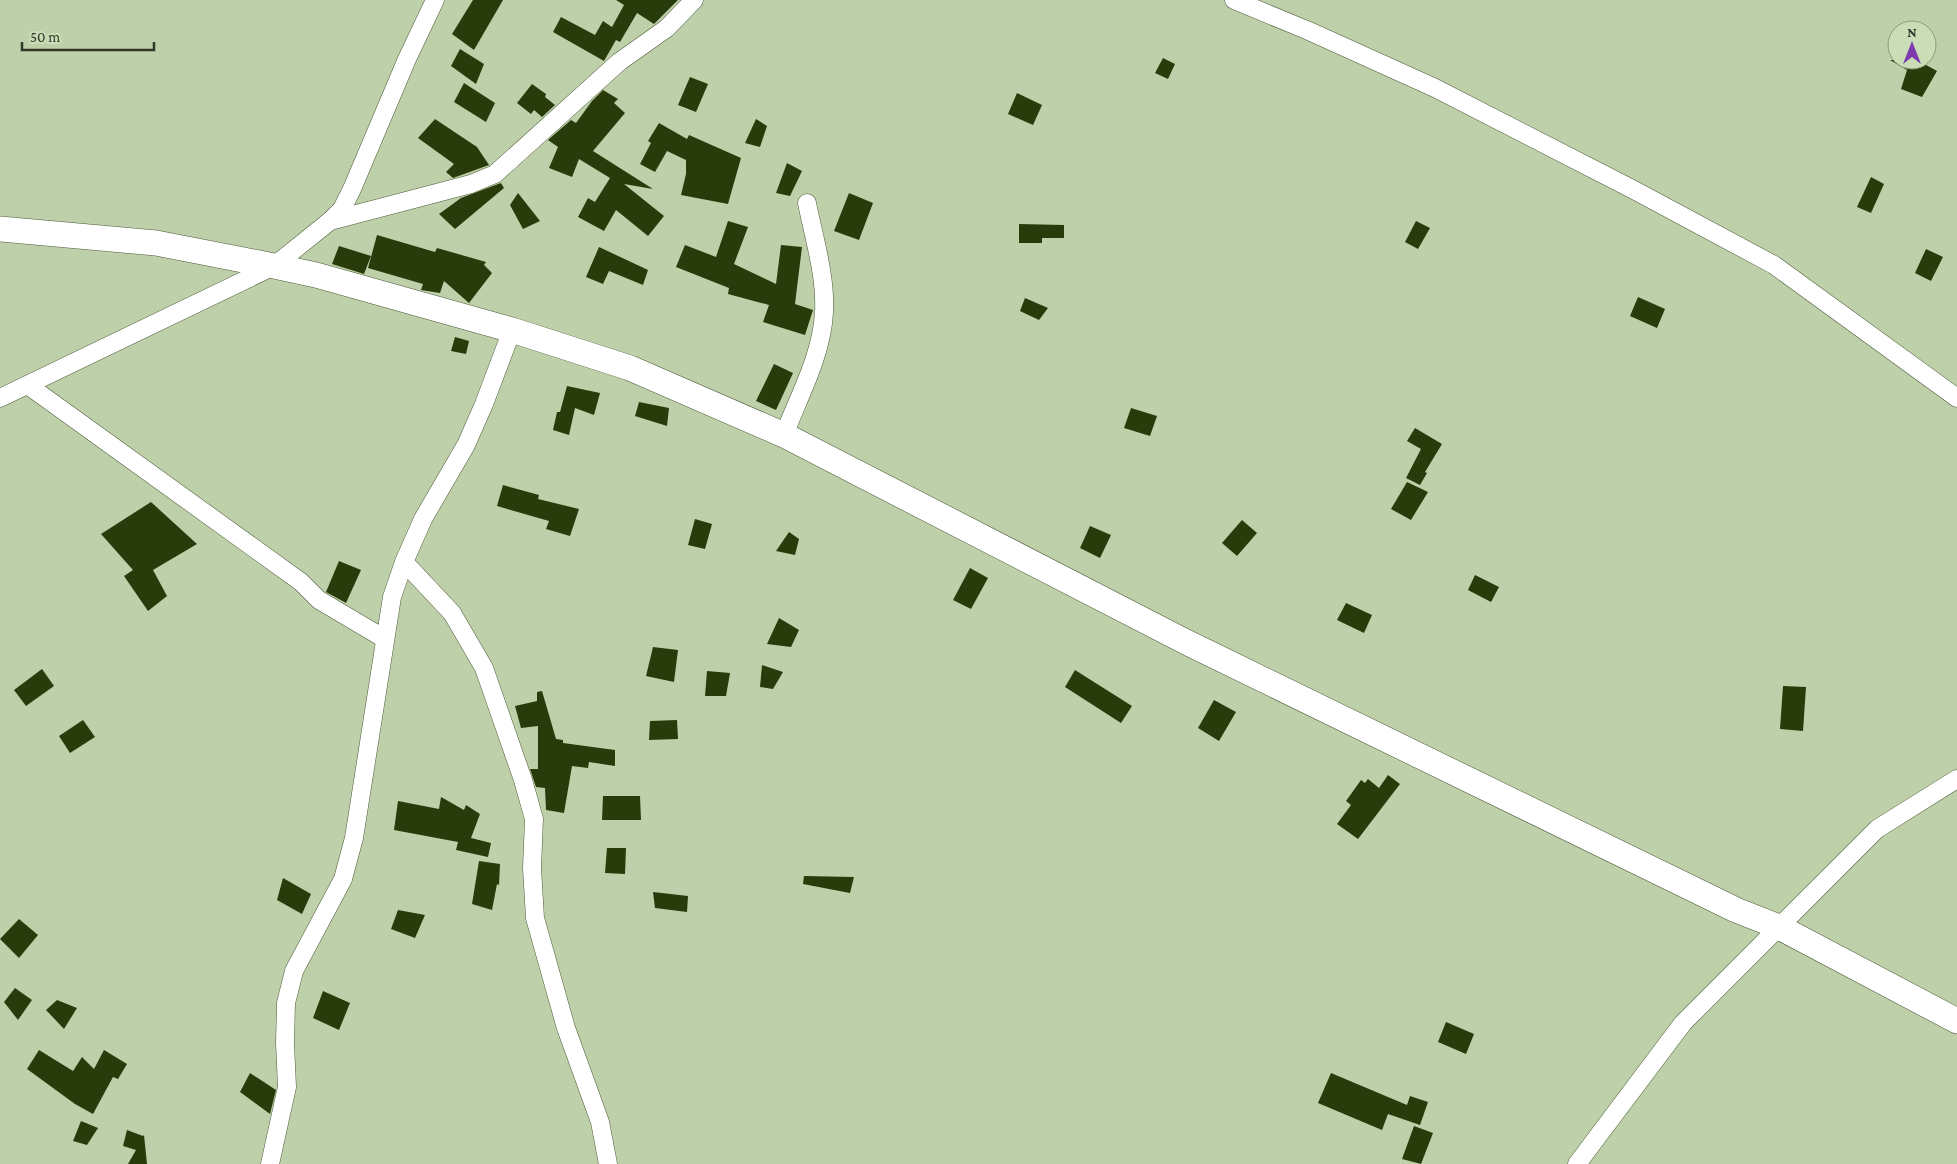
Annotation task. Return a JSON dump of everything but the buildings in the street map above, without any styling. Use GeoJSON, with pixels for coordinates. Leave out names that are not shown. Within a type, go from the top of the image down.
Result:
{"type":"FeatureCollection","features":[{"type":"Feature","properties":{"kind":"street"},"geometry":{"type":"LineString","coordinates":[[0,398],[29,386],[274,266],[330,221],[342,209],[352,189],[407,59],[436,0]]}},
{"type":"Feature","properties":{"kind":"street"},"geometry":{"type":"LineString","coordinates":[[330,221],[471,184],[495,174],[619,62],[667,28],[694,0]]}},
{"type":"Feature","properties":{"kind":"street"},"geometry":{"type":"LineString","coordinates":[[1234,0],[1309,31],[1434,88],[1634,190],[1774,265],[1957,398]]}},
{"type":"Feature","properties":{"kind":"street"},"geometry":{"type":"LineString","coordinates":[[784,435],[816,353],[824,312],[823,289],[807,203]]}},
{"type":"Feature","properties":{"kind":"street"},"geometry":{"type":"LineString","coordinates":[[0,229],[156,243],[316,275],[512,330],[630,368],[784,435],[1186,642],[1736,910],[1779,927],[1957,1021]]}},
{"type":"Feature","properties":{"kind":"street"},"geometry":{"type":"LineString","coordinates":[[270,1164],[287,1087],[284,1043],[286,1003],[294,971],[343,879],[354,838],[392,597],[404,562],[423,519],[466,445],[512,330]]}},
{"type":"Feature","properties":{"kind":"street"},"geometry":{"type":"LineString","coordinates":[[29,386],[301,582],[319,600],[385,639]]}},
{"type":"Feature","properties":{"kind":"street"},"geometry":{"type":"LineString","coordinates":[[404,562],[452,612],[484,668],[523,780],[534,819],[532,868],[535,918],[566,1028],[600,1122],[608,1164]]}},
{"type":"Feature","properties":{"kind":"street"},"geometry":{"type":"LineString","coordinates":[[1577,1164],[1683,1023],[1877,829],[1957,779]]}}]}
